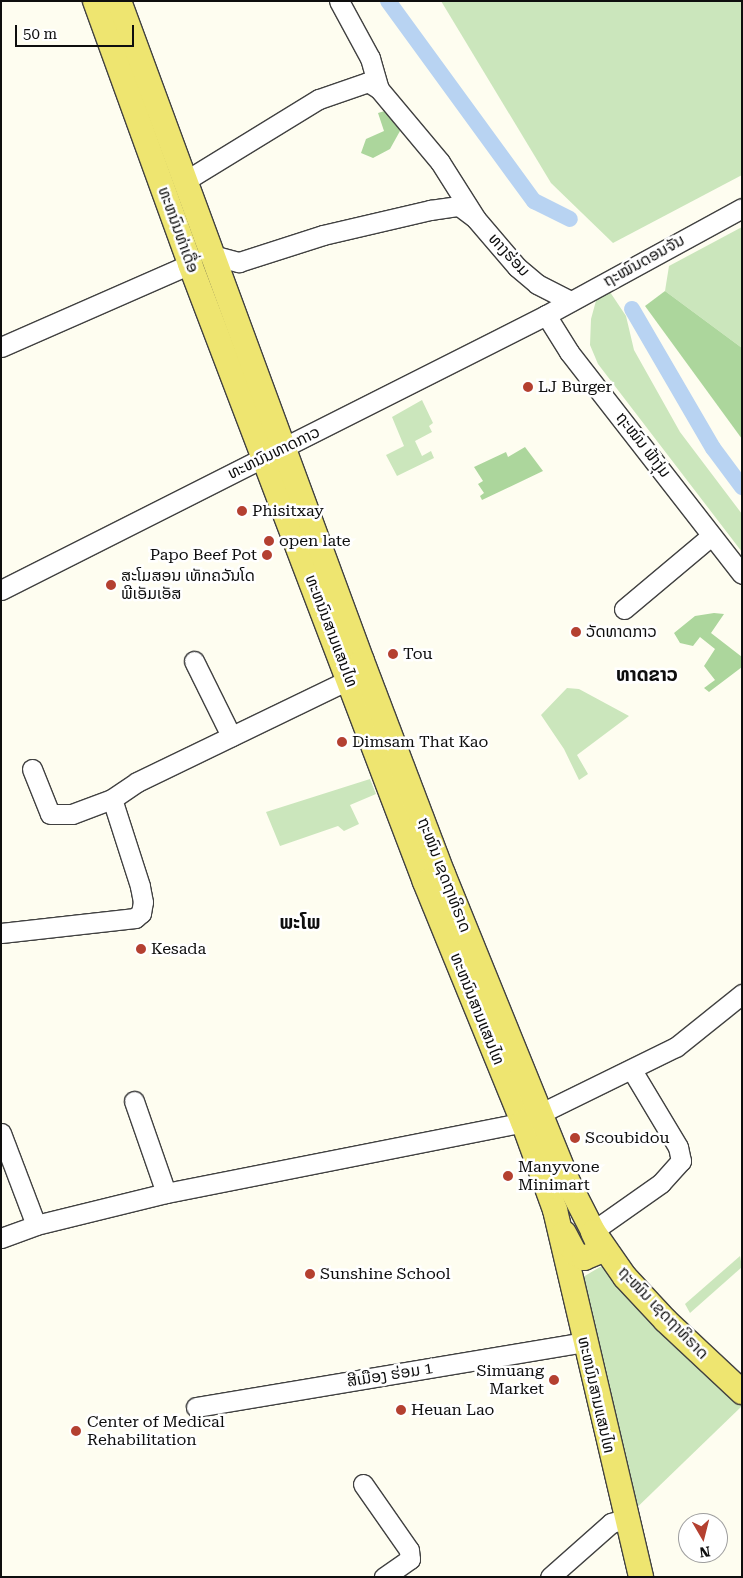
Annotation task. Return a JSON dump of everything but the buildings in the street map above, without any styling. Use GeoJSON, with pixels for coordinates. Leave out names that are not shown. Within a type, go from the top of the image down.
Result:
{"type":"FeatureCollection","features":[{"type":"Feature","properties":{"kind":"main road","name":"ທະຫນົນທ່າເດື່ອ"},"geometry":{"type":"LineString","coordinates":[[95,1],[190,264],[275,452]]}},
{"type":"Feature","properties":{"kind":"main road","name":"ທະຫນົນທ່າເດື່ອ"},"geometry":{"type":"LineString","coordinates":[[119,1],[212,255],[275,452]]}},
{"type":"Feature","properties":{"kind":"main road","name":"ທະຫນົນສາມແສນໄທ"},"geometry":{"type":"LineString","coordinates":[[275,452],[350,679],[425,882],[532,1117],[640,1577]]}},
{"type":"Feature","properties":{"kind":"main road","name":"ຖະໜົນ ເຊດຖາທິຣາດ"},"geometry":{"type":"LineString","coordinates":[[275,452],[439,865],[532,1117],[593,1231],[617,1266],[666,1321],[742,1392]]}},
{"type":"Feature","properties":{"kind":"main road"},"geometry":{"type":"LineString","coordinates":[[555,1210],[572,1249],[579,1257],[589,1258],[598,1252],[599,1245],[593,1231]]}},
{"type":"Feature","properties":{"kind":"main road"},"geometry":{"type":"LineString","coordinates":[[575,1303],[575,1294],[582,1276],[600,1267],[617,1266]]}},
{"type":"Feature","properties":{"kind":"street"},"geometry":{"type":"LineString","coordinates":[[339,1],[370,58],[379,89]]}},
{"type":"Feature","properties":{"kind":"street"},"geometry":{"type":"LineString","coordinates":[[185,181],[319,99],[368,82],[379,89],[440,162],[476,219]]}},
{"type":"Feature","properties":{"kind":"street"},"geometry":{"type":"LineString","coordinates":[[212,255],[240,262],[323,235],[430,210],[459,206],[476,219]]}},
{"type":"Feature","properties":{"kind":"street","name":"ຖະໝົນດອນຈັນ"},"geometry":{"type":"LineString","coordinates":[[546,315],[742,208]]}},
{"type":"Feature","properties":{"kind":"street","name":"ທາງຮ່ອມ"},"geometry":{"type":"LineString","coordinates":[[476,219],[530,279],[571,301]]}},
{"type":"Feature","properties":{"kind":"street"},"geometry":{"type":"LineString","coordinates":[[1,347],[190,264]]}},
{"type":"Feature","properties":{"kind":"street","name":"ທະຫນົນທາດກາວ"},"geometry":{"type":"LineString","coordinates":[[2,586],[275,452],[546,315]]}},
{"type":"Feature","properties":{"kind":"street","name":"ຖະໝົນ ຟ້າງຸ່ມ"},"geometry":{"type":"LineString","coordinates":[[546,315],[569,352],[742,574]]}},
{"type":"Feature","properties":{"kind":"street"},"geometry":{"type":"LineString","coordinates":[[624,609],[712,536]]}},
{"type":"Feature","properties":{"kind":"street"},"geometry":{"type":"LineString","coordinates":[[194,661],[231,736]]}},
{"type":"Feature","properties":{"kind":"street"},"geometry":{"type":"LineString","coordinates":[[32,769],[50,814],[72,814],[112,799],[136,782],[350,679]]}},
{"type":"Feature","properties":{"kind":"street"},"geometry":{"type":"LineString","coordinates":[[1,933],[136,918],[141,913],[140,886],[112,799]]}},
{"type":"Feature","properties":{"kind":"street"},"geometry":{"type":"LineString","coordinates":[[1,1238],[36,1225],[166,1193],[532,1117],[632,1070],[676,1046],[742,994]]}},
{"type":"Feature","properties":{"kind":"street"},"geometry":{"type":"LineString","coordinates":[[593,1231],[661,1183],[681,1161],[678,1147],[632,1070]]}},
{"type":"Feature","properties":{"kind":"street"},"geometry":{"type":"LineString","coordinates":[[134,1101],[166,1193]]}},
{"type":"Feature","properties":{"kind":"street"},"geometry":{"type":"LineString","coordinates":[[1,1133],[36,1225]]}},
{"type":"Feature","properties":{"kind":"street","name":"ສີເມືອງ ຮ່ອມ 1"},"geometry":{"type":"LineString","coordinates":[[196,1407],[584,1342]]}},
{"type":"Feature","properties":{"kind":"street"},"geometry":{"type":"LineString","coordinates":[[363,1484],[409,1550],[410,1559],[384,1577]]}},
{"type":"Feature","properties":{"kind":"street"},"geometry":{"type":"LineString","coordinates":[[550,1577],[611,1523],[625,1519]]}},
{"type":"Feature","properties":{"kind":"green space"},"geometry":{"type":"Polygon","coordinates":[[[441,1],[742,1],[742,175],[613,243],[551,183],[441,1]]]}},
{"type":"Feature","properties":{"kind":"green space"},"geometry":{"type":"Polygon","coordinates":[[[388,110],[397,118],[400,131],[390,149],[373,158],[361,153],[366,139],[384,131],[378,113],[388,110]]]}},
{"type":"Feature","properties":{"kind":"green space"},"geometry":{"type":"Polygon","coordinates":[[[742,227],[742,348],[665,291],[669,266],[742,227]]]}},
{"type":"Feature","properties":{"kind":"green space"},"geometry":{"type":"Polygon","coordinates":[[[665,291],[742,348],[742,439],[645,306],[665,291]]]}},
{"type":"Feature","properties":{"kind":"green space"},"geometry":{"type":"Polygon","coordinates":[[[610,292],[626,316],[634,350],[680,432],[742,514],[742,552],[598,364],[590,345],[591,319],[597,297],[610,292]]]}},
{"type":"Feature","properties":{"kind":"green space"},"geometry":{"type":"Polygon","coordinates":[[[422,400],[433,423],[429,426],[432,432],[415,441],[422,456],[431,451],[434,458],[397,476],[386,455],[404,446],[392,417],[422,400]]]}},
{"type":"Feature","properties":{"kind":"green space"},"geometry":{"type":"Polygon","coordinates":[[[525,447],[543,471],[482,500],[480,496],[484,493],[478,484],[483,481],[474,467],[506,452],[508,457],[525,447]]]}},
{"type":"Feature","properties":{"kind":"green space"},"geometry":{"type":"Polygon","coordinates":[[[714,613],[724,614],[711,633],[742,657],[742,667],[709,692],[704,688],[715,680],[704,666],[715,649],[700,637],[693,646],[680,643],[674,633],[695,616],[714,613]]]}},
{"type":"Feature","properties":{"kind":"green space"},"geometry":{"type":"Polygon","coordinates":[[[567,688],[579,689],[629,716],[577,755],[588,774],[579,780],[564,749],[541,715],[567,688]]]}},
{"type":"Feature","properties":{"kind":"green space"},"geometry":{"type":"Polygon","coordinates":[[[370,779],[376,794],[350,805],[359,824],[344,831],[338,826],[280,846],[266,812],[370,779]]]}},
{"type":"Feature","properties":{"kind":"green space"},"geometry":{"type":"Polygon","coordinates":[[[740,1256],[742,1267],[690,1313],[685,1304],[740,1256]]]}},
{"type":"Feature","properties":{"kind":"green space"},"geometry":{"type":"Polygon","coordinates":[[[600,1267],[610,1267],[742,1392],[742,1406],[625,1519],[578,1285],[583,1277],[600,1267]]]}},
{"type":"Feature","properties":{"kind":"waterway"},"geometry":{"type":"LineString","coordinates":[[388,1],[534,201],[570,219]]}},
{"type":"Feature","properties":{"kind":"waterway"},"geometry":{"type":"LineString","coordinates":[[632,309],[713,448],[742,487]]}},
{"type":"Feature","properties":{"kind":"place","name":"LJ Burger"},"geometry":{"type":"Point","coordinates":[528,387]}},
{"type":"Feature","properties":{"kind":"place","name":"Phisitxay"},"geometry":{"type":"Point","coordinates":[242,511]}},
{"type":"Feature","properties":{"kind":"place","name":"open late"},"geometry":{"type":"Point","coordinates":[269,541]}},
{"type":"Feature","properties":{"kind":"place","name":"Papo Beef Pot"},"geometry":{"type":"Point","coordinates":[267,555]}},
{"type":"Feature","properties":{"kind":"place","name":"ສະໂມສອນ ເທັກຄວັນໂດ ພີເອັມເອັສ"},"geometry":{"type":"Point","coordinates":[111,585]}},
{"type":"Feature","properties":{"kind":"place","name":"ວັດທາດກາວ"},"geometry":{"type":"Point","coordinates":[576,632]}},
{"type":"Feature","properties":{"kind":"place","name":"Tou"},"geometry":{"type":"Point","coordinates":[393,654]}},
{"type":"Feature","properties":{"kind":"place","name":"Dimsam That Kao"},"geometry":{"type":"Point","coordinates":[342,742]}},
{"type":"Feature","properties":{"kind":"place","name":"Kesada"},"geometry":{"type":"Point","coordinates":[141,949]}},
{"type":"Feature","properties":{"kind":"place","name":"Scoubidou"},"geometry":{"type":"Point","coordinates":[575,1138]}},
{"type":"Feature","properties":{"kind":"place","name":"Manyvone Minimart"},"geometry":{"type":"Point","coordinates":[508,1176]}},
{"type":"Feature","properties":{"kind":"place","name":"Sunshine School"},"geometry":{"type":"Point","coordinates":[310,1274]}},
{"type":"Feature","properties":{"kind":"place","name":"Simuang Market"},"geometry":{"type":"Point","coordinates":[554,1380]}},
{"type":"Feature","properties":{"kind":"place","name":"Heuan Lao"},"geometry":{"type":"Point","coordinates":[401,1410]}},
{"type":"Feature","properties":{"kind":"place","name":"Center of Medical Rehabilitation"},"geometry":{"type":"Point","coordinates":[76,1431]}},
{"type":"Feature","properties":{"kind":"district","name":"ທາດຂາວ"},"geometry":{"type":"Point","coordinates":[647,675]}},
{"type":"Feature","properties":{"kind":"district","name":"ພະໂພ"},"geometry":{"type":"Point","coordinates":[300,923]}}]}
